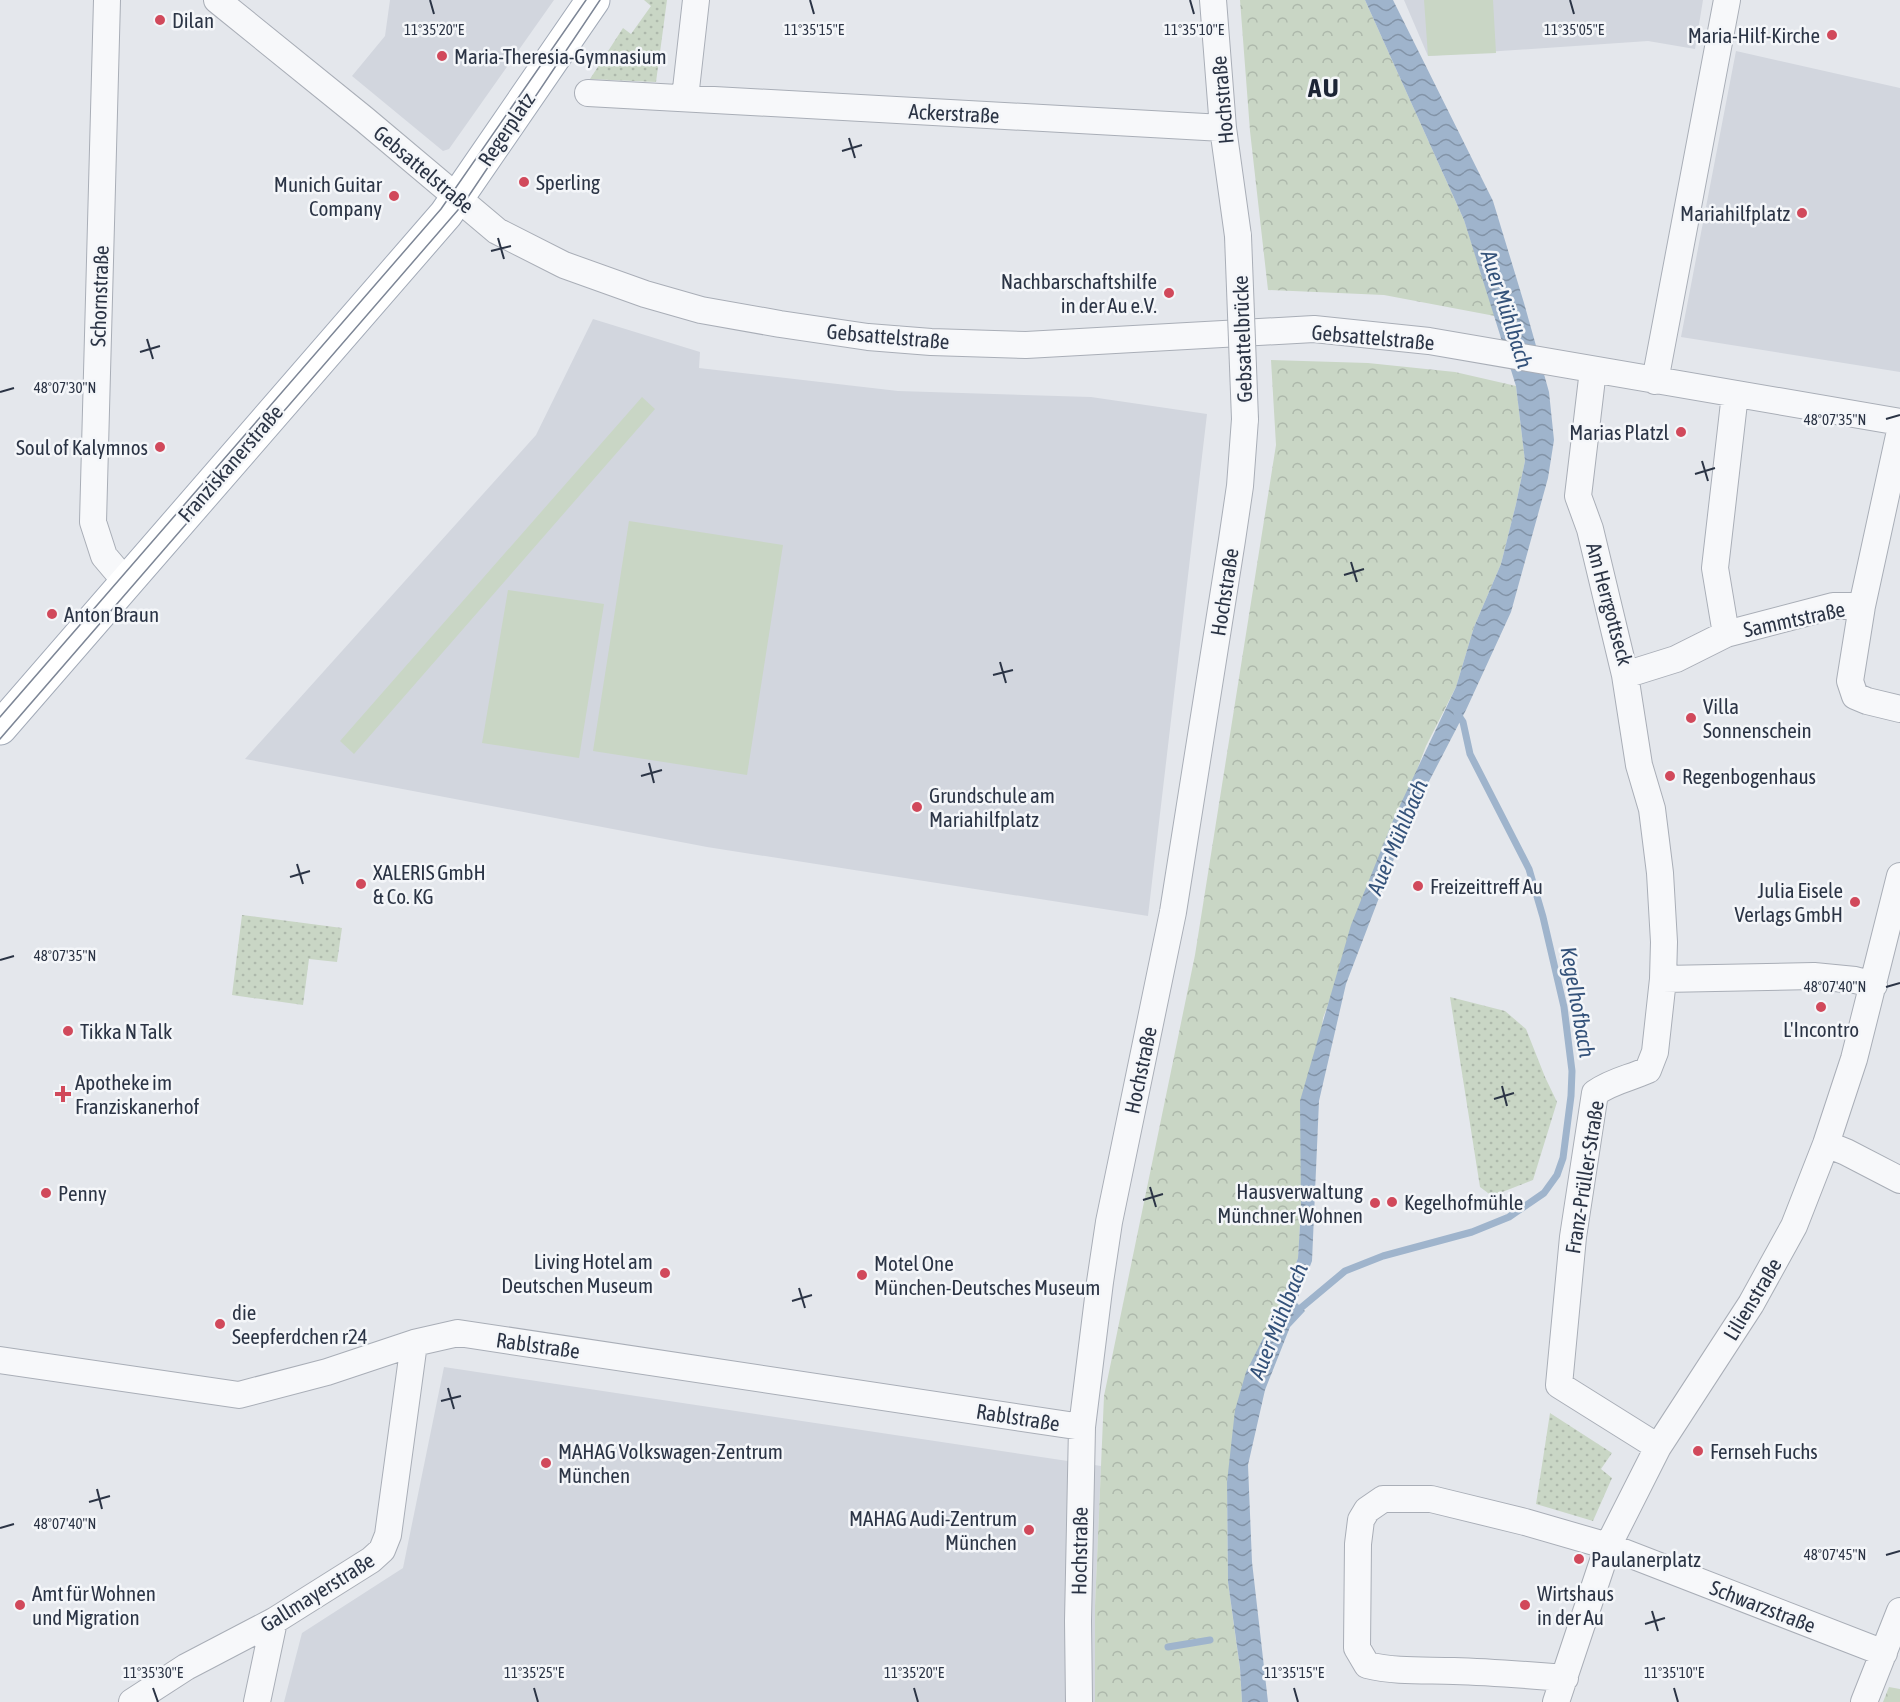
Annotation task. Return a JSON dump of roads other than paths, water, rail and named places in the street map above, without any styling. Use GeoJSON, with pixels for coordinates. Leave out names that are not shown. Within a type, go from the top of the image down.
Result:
{"type":"FeatureCollection","features":[{"type":"Feature","properties":{"kind":"main road","name":"Regerplatz"},"geometry":{"type":"LineString","coordinates":[[459,198],[593,0]]}},
{"type":"Feature","properties":{"kind":"main road","name":"Franziskanerstraße"},"geometry":{"type":"LineString","coordinates":[[0,728],[459,198]]}},
{"type":"Feature","properties":{"kind":"street","name":"Schornstraße"},"geometry":{"type":"LineString","coordinates":[[107,0],[93,522],[105,556],[126,582]]}},
{"type":"Feature","properties":{"kind":"street","name":"Gebsattelstraße"},"geometry":{"type":"LineString","coordinates":[[217,0],[364,118],[497,231],[564,265],[645,294],[701,310],[868,337],[931,342],[1026,345],[1314,329],[1446,344],[1655,381]]}},
{"type":"Feature","properties":{"kind":"street"},"geometry":{"type":"LineString","coordinates":[[588,93],[685,98],[696,0]]}},
{"type":"Feature","properties":{"kind":"street","name":"Hochstraße"},"geometry":{"type":"LineString","coordinates":[[1213,0],[1223,128],[1238,236]]}},
{"type":"Feature","properties":{"kind":"street"},"geometry":{"type":"LineString","coordinates":[[1727,0],[1655,381],[1900,422]]}},
{"type":"Feature","properties":{"kind":"street","name":"Ackerstraße"},"geometry":{"type":"LineString","coordinates":[[685,98],[1223,128]]}},
{"type":"Feature","properties":{"kind":"street","name":"Gebsattelbrücke"},"geometry":{"type":"LineString","coordinates":[[1238,236],[1244,431]]}},
{"type":"Feature","properties":{"kind":"street","name":"Am Herrgottseck"},"geometry":{"type":"LineString","coordinates":[[1583,368],[1578,496],[1590,529],[1625,675],[1676,659],[1726,634]]}},
{"type":"Feature","properties":{"kind":"street"},"geometry":{"type":"LineString","coordinates":[[1726,634],[1715,568],[1735,394]]}},
{"type":"Feature","properties":{"kind":"street","name":"Hochstraße"},"geometry":{"type":"LineString","coordinates":[[1079,1702],[1078,1621],[1082,1427],[1109,1222],[1173,912],[1240,486],[1244,431]]}},
{"type":"Feature","properties":{"kind":"street","name":"Sammtstraße"},"geometry":{"type":"LineString","coordinates":[[1900,431],[1862,606],[1850,681],[1855,696],[1900,709]]}},
{"type":"Feature","properties":{"kind":"street","name":"Sammtstraße"},"geometry":{"type":"LineString","coordinates":[[1726,634],[1833,606],[1862,606]]}},
{"type":"Feature","properties":{"kind":"street","name":"Franz-Prüller-Straße"},"geometry":{"type":"LineString","coordinates":[[1625,675],[1640,765],[1652,809],[1660,873],[1664,942],[1663,980],[1655,1052],[1648,1070],[1610,1083],[1596,1093],[1573,1237],[1559,1385],[1658,1447]]}},
{"type":"Feature","properties":{"kind":"street","name":"Lilienstraße"},"geometry":{"type":"LineString","coordinates":[[1556,1702],[1608,1546],[1658,1447],[1751,1304],[1794,1226],[1826,1144],[1854,1059],[1900,876]]}},
{"type":"Feature","properties":{"kind":"street"},"geometry":{"type":"LineString","coordinates":[[1663,980],[1814,976],[1855,980],[1874,985]]}},
{"type":"Feature","properties":{"kind":"street"},"geometry":{"type":"LineString","coordinates":[[1826,1144],[1900,1180]]}},
{"type":"Feature","properties":{"kind":"street","name":"Rablstraße"},"geometry":{"type":"LineString","coordinates":[[0,1360],[239,1395],[327,1372],[414,1343],[458,1333],[1082,1427]]}},
{"type":"Feature","properties":{"kind":"street","name":"Gallmayerstraße"},"geometry":{"type":"LineString","coordinates":[[132,1702],[186,1667],[274,1621],[371,1560],[382,1550],[388,1535],[414,1343]]}},
{"type":"Feature","properties":{"kind":"street"},"geometry":{"type":"LineString","coordinates":[[1565,1678],[1414,1671],[1367,1665],[1358,1648],[1358,1544],[1361,1520],[1367,1510],[1383,1499],[1431,1499],[1525,1522],[1608,1546]]}},
{"type":"Feature","properties":{"kind":"street","name":"Schwarzstraße"},"geometry":{"type":"LineString","coordinates":[[1608,1546],[1884,1653]]}},
{"type":"Feature","properties":{"kind":"street"},"geometry":{"type":"LineString","coordinates":[[1864,1702],[1900,1611]]}},
{"type":"Feature","properties":{"kind":"street"},"geometry":{"type":"LineString","coordinates":[[256,1702],[274,1621]]}},
{"type":"Feature","properties":{"kind":"water","name":"Auer Mühlbach"},"geometry":{"type":"Polygon","coordinates":[[[1365,0],[1393,0],[1493,201],[1549,392],[1554,440],[1548,478],[1511,612],[1466,710],[1408,822],[1346,984],[1319,1101],[1312,1261],[1296,1302],[1305,1311],[1290,1327],[1265,1390],[1248,1465],[1252,1562],[1268,1702],[1242,1702],[1240,1668],[1228,1582],[1227,1482],[1235,1410],[1246,1372],[1279,1307],[1298,1258],[1301,1208],[1300,1101],[1351,925],[1394,818],[1456,687],[1474,627],[1501,564],[1525,461],[1516,386],[1464,220],[1365,0]]]}},
{"type":"Feature","properties":{"kind":"waterway","name":"Kegelhofbach"},"geometry":{"type":"LineString","coordinates":[[1296,1312],[1345,1271],[1383,1256],[1472,1232],[1509,1217],[1544,1193],[1557,1175],[1563,1158],[1572,1071],[1564,1007],[1543,917],[1529,869],[1470,754],[1463,722],[1457,713]]}},
{"type":"Feature","properties":{"kind":"waterway"},"geometry":{"type":"LineString","coordinates":[[1168,1647],[1210,1640]]}},
{"type":"Feature","properties":{"kind":"tram line"},"geometry":{"type":"LineString","coordinates":[[0,717],[441,209],[586,0]]}},
{"type":"Feature","properties":{"kind":"tram line"},"geometry":{"type":"LineString","coordinates":[[0,739],[464,203],[600,0]]}},
{"type":"Feature","properties":{"kind":"place","name":"Dilan"},"geometry":{"type":"Point","coordinates":[160,20]}},
{"type":"Feature","properties":{"kind":"place","name":"Maria-Hilf-Kirche"},"geometry":{"type":"Point","coordinates":[1832,35]}},
{"type":"Feature","properties":{"kind":"place","name":"Maria-Theresia-Gymnasium"},"geometry":{"type":"Point","coordinates":[442,56]}},
{"type":"Feature","properties":{"kind":"place","name":"Sperling"},"geometry":{"type":"Point","coordinates":[524,182]}},
{"type":"Feature","properties":{"kind":"place","name":"Munich Guitar Company"},"geometry":{"type":"Point","coordinates":[394,196]}},
{"type":"Feature","properties":{"kind":"place","name":"Mariahilfplatz"},"geometry":{"type":"Point","coordinates":[1802,213]}},
{"type":"Feature","properties":{"kind":"place","name":"Nachbarschaftshilfe in der Au e.V."},"geometry":{"type":"Point","coordinates":[1169,293]}},
{"type":"Feature","properties":{"kind":"place","name":"Marias Platzl"},"geometry":{"type":"Point","coordinates":[1681,432]}},
{"type":"Feature","properties":{"kind":"place","name":"Soul of Kalymnos"},"geometry":{"type":"Point","coordinates":[160,447]}},
{"type":"Feature","properties":{"kind":"place","name":"Anton Braun"},"geometry":{"type":"Point","coordinates":[52,614]}},
{"type":"Feature","properties":{"kind":"place","name":"Villa Sonnenschein"},"geometry":{"type":"Point","coordinates":[1691,718]}},
{"type":"Feature","properties":{"kind":"place","name":"Regenbogenhaus"},"geometry":{"type":"Point","coordinates":[1670,776]}},
{"type":"Feature","properties":{"kind":"place","name":"Grundschule am Mariahilfplatz"},"geometry":{"type":"Point","coordinates":[917,807]}},
{"type":"Feature","properties":{"kind":"place","name":"XALERIS GmbH & Co. KG"},"geometry":{"type":"Point","coordinates":[361,884]}},
{"type":"Feature","properties":{"kind":"place","name":"Freizeittreff Au"},"geometry":{"type":"Point","coordinates":[1418,886]}},
{"type":"Feature","properties":{"kind":"place","name":"Julia Eisele Verlags GmbH"},"geometry":{"type":"Point","coordinates":[1855,902]}},
{"type":"Feature","properties":{"kind":"place","name":"L'Incontro"},"geometry":{"type":"Point","coordinates":[1821,1007]}},
{"type":"Feature","properties":{"kind":"place","name":"Tikka N Talk"},"geometry":{"type":"Point","coordinates":[68,1031]}},
{"type":"Feature","properties":{"kind":"place","name":"Apotheke im Franziskanerhof"},"geometry":{"type":"Point","coordinates":[63,1094]}},
{"type":"Feature","properties":{"kind":"place","name":"Penny"},"geometry":{"type":"Point","coordinates":[46,1193]}},
{"type":"Feature","properties":{"kind":"place","name":"Kegelhofmühle"},"geometry":{"type":"Point","coordinates":[1392,1202]}},
{"type":"Feature","properties":{"kind":"place","name":"Hausverwaltung Münchner Wohnen"},"geometry":{"type":"Point","coordinates":[1375,1203]}},
{"type":"Feature","properties":{"kind":"place","name":"Living Hotel am Deutschen Museum"},"geometry":{"type":"Point","coordinates":[665,1273]}},
{"type":"Feature","properties":{"kind":"place","name":"Motel One München-Deutsches Museum"},"geometry":{"type":"Point","coordinates":[862,1275]}},
{"type":"Feature","properties":{"kind":"place","name":"die Seepferdchen r24"},"geometry":{"type":"Point","coordinates":[220,1324]}},
{"type":"Feature","properties":{"kind":"place","name":"Fernseh Fuchs"},"geometry":{"type":"Point","coordinates":[1698,1451]}},
{"type":"Feature","properties":{"kind":"place","name":"MAHAG Volkswagen-Zentrum München"},"geometry":{"type":"Point","coordinates":[546,1463]}},
{"type":"Feature","properties":{"kind":"place","name":"MAHAG Audi-Zentrum München"},"geometry":{"type":"Point","coordinates":[1029,1530]}},
{"type":"Feature","properties":{"kind":"place","name":"Paulanerplatz"},"geometry":{"type":"Point","coordinates":[1579,1559]}},
{"type":"Feature","properties":{"kind":"place","name":"Amt für Wohnen und Migration"},"geometry":{"type":"Point","coordinates":[20,1605]}},
{"type":"Feature","properties":{"kind":"place","name":"Wirtshaus in der Au"},"geometry":{"type":"Point","coordinates":[1525,1605]}},
{"type":"Feature","properties":{"kind":"district","name":"AU"},"geometry":{"type":"Point","coordinates":[1324,87]}}]}
